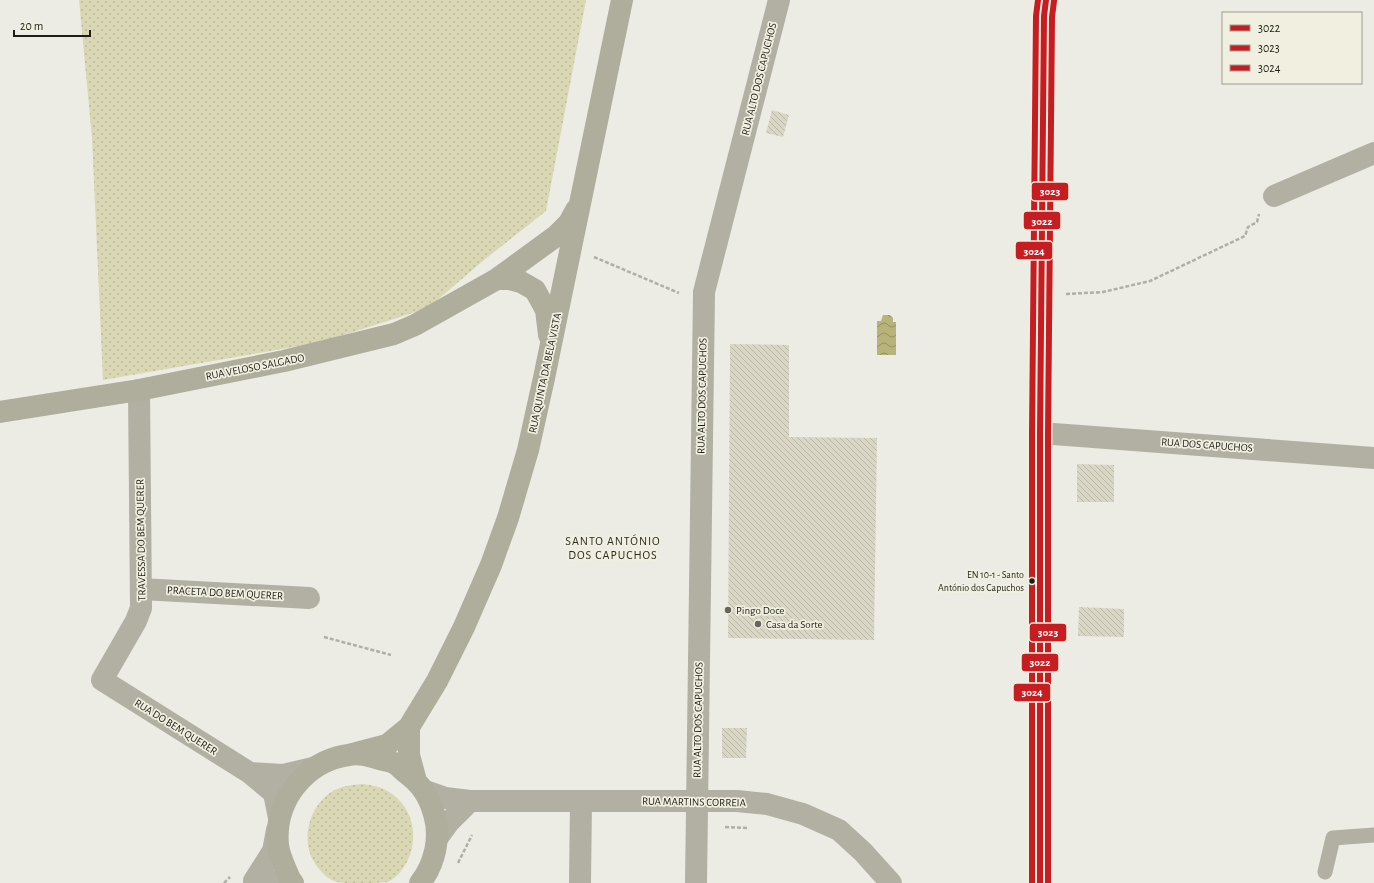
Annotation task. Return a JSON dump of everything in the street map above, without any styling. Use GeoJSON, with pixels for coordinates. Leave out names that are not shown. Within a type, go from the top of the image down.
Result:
{"type":"FeatureCollection","features":[{"type":"Feature","properties":{"kind":"main road"},"geometry":{"type":"LineString","coordinates":[[1040,883],[1040,433],[1044,16],[1046,0]]}},
{"type":"Feature","properties":{"kind":"street","name":"RUA QUINTA DA BELA VISTA"},"geometry":{"type":"LineString","coordinates":[[409,728],[437,681],[464,627],[491,565],[508,518],[528,450],[566,276],[622,0]]}},
{"type":"Feature","properties":{"kind":"street","name":"RUA ALTO DOS CAPUCHOS"},"geometry":{"type":"LineString","coordinates":[[696,883],[704,292],[779,0]]}},
{"type":"Feature","properties":{"kind":"street"},"geometry":{"type":"LineString","coordinates":[[1274,196],[1374,152]]}},
{"type":"Feature","properties":{"kind":"street","name":"RUA VELOSO SALGADO"},"geometry":{"type":"LineString","coordinates":[[0,412],[139,390],[284,361],[394,334],[415,325],[497,279],[556,236],[569,224],[580,203]]}},
{"type":"Feature","properties":{"kind":"street"},"geometry":{"type":"LineString","coordinates":[[535,290],[548,287],[566,276],[560,262],[538,249]]}},
{"type":"Feature","properties":{"kind":"street"},"geometry":{"type":"LineString","coordinates":[[497,279],[509,279],[522,282],[535,290],[546,310],[550,346]]}},
{"type":"Feature","properties":{"kind":"street","name":"TRAVESSA DO BEM QUERER"},"geometry":{"type":"LineString","coordinates":[[102,680],[136,621],[141,608],[139,390]]}},
{"type":"Feature","properties":{"kind":"street","name":"RUA DOS CAPUCHOS"},"geometry":{"type":"LineString","coordinates":[[1040,433],[1374,458]]}},
{"type":"Feature","properties":{"kind":"street","name":"PRACETA DO BEM QUERER"},"geometry":{"type":"LineString","coordinates":[[141,589],[309,598]]}},
{"type":"Feature","properties":{"kind":"street","name":"RUA DO BEM QUERER"},"geometry":{"type":"LineString","coordinates":[[102,680],[250,773],[274,793],[278,824]]}},
{"type":"Feature","properties":{"kind":"street"},"geometry":{"type":"LineString","coordinates":[[253,882],[273,851],[278,824],[285,801],[292,788],[312,768],[324,762],[387,745],[409,728]]}},
{"type":"Feature","properties":{"kind":"street"},"geometry":{"type":"LineString","coordinates":[[409,728],[408,755],[421,786],[431,803],[437,824],[438,837],[428,873],[420,883]]}},
{"type":"Feature","properties":{"kind":"street"},"geometry":{"type":"LineString","coordinates":[[350,755],[366,755],[395,764],[421,786]]}},
{"type":"Feature","properties":{"kind":"street","name":"RUA DO BEM QUERER"},"geometry":{"type":"LineString","coordinates":[[250,773],[283,775],[312,768]]}},
{"type":"Feature","properties":{"kind":"street","name":"RUA MARTINS CORREIA"},"geometry":{"type":"LineString","coordinates":[[421,786],[445,798],[470,802],[737,801],[767,804],[803,814],[839,830],[863,852],[891,883]]}},
{"type":"Feature","properties":{"kind":"street"},"geometry":{"type":"LineString","coordinates":[[580,883],[581,801]]}},
{"type":"Feature","properties":{"kind":"street"},"geometry":{"type":"LineString","coordinates":[[438,837],[449,822],[470,802]]}},
{"type":"Feature","properties":{"kind":"street"},"geometry":{"type":"LineString","coordinates":[[278,824],[278,847],[290,879],[293,883]]}},
{"type":"Feature","properties":{"kind":"street"},"geometry":{"type":"LineString","coordinates":[[253,882],[266,880],[282,883]]}},
{"type":"Feature","properties":{"kind":"lane"},"geometry":{"type":"LineString","coordinates":[[1325,872],[1333,838],[1374,836]]}},
{"type":"Feature","properties":{"kind":"path"},"geometry":{"type":"LineString","coordinates":[[1041,293],[1081,294],[1102,292],[1122,289],[1150,281],[1245,236],[1248,227],[1257,222],[1259,214],[1268,210],[1274,196]]}},
{"type":"Feature","properties":{"kind":"path"},"geometry":{"type":"LineString","coordinates":[[571,248],[704,303]]}},
{"type":"Feature","properties":{"kind":"path"},"geometry":{"type":"LineString","coordinates":[[324,637],[391,655]]}},
{"type":"Feature","properties":{"kind":"path"},"geometry":{"type":"LineString","coordinates":[[696,826],[756,829]]}},
{"type":"Feature","properties":{"kind":"path"},"geometry":{"type":"LineString","coordinates":[[458,864],[474,831]]}},
{"type":"Feature","properties":{"kind":"shaded area"},"geometry":{"type":"Polygon","coordinates":[[[79,0],[586,0],[546,211],[484,260],[428,308],[322,342],[103,380],[92,138],[79,0]]]}},
{"type":"Feature","properties":{"kind":"shaded area"},"geometry":{"type":"Polygon","coordinates":[[[362,784],[384,789],[391,793],[400,801],[411,819],[413,841],[411,851],[401,871],[387,882],[349,883],[329,879],[316,865],[308,846],[309,825],[318,805],[333,791],[351,785],[362,784]]]}},
{"type":"Feature","properties":{"kind":"water"},"geometry":{"type":"Polygon","coordinates":[[[883,315],[890,315],[893,318],[893,322],[896,322],[896,355],[877,355],[877,321],[881,321],[883,315]]]}},
{"type":"Feature","properties":{"kind":"building"},"geometry":{"type":"Polygon","coordinates":[[[772,110],[789,115],[783,137],[766,133],[772,110]]]}},
{"type":"Feature","properties":{"kind":"building"},"geometry":{"type":"Polygon","coordinates":[[[730,344],[789,345],[789,437],[877,438],[874,640],[728,638],[730,344]]]}},
{"type":"Feature","properties":{"kind":"building"},"geometry":{"type":"Polygon","coordinates":[[[1077,464],[1114,465],[1114,502],[1077,502],[1077,464]]]}},
{"type":"Feature","properties":{"kind":"building"},"geometry":{"type":"Polygon","coordinates":[[[1079,607],[1124,609],[1124,637],[1078,636],[1079,607]]]}},
{"type":"Feature","properties":{"kind":"building"},"geometry":{"type":"Polygon","coordinates":[[[722,728],[747,728],[746,758],[722,758],[722,728]]]}},
{"type":"Feature","properties":{"kind":"transit line","name":"3024"},"geometry":{"type":"LineString","coordinates":[[1032,883],[1032,433],[1036,16],[1038,0]]}},
{"type":"Feature","properties":{"kind":"transit line","name":"3022"},"geometry":{"type":"LineString","coordinates":[[1040,883],[1040,433],[1044,16],[1046,0]]}},
{"type":"Feature","properties":{"kind":"transit line","name":"3023"},"geometry":{"type":"LineString","coordinates":[[1048,883],[1048,433],[1052,17],[1054,1]]}},
{"type":"Feature","properties":{"kind":"place","name":"EN 10-1 - Santo António dos Capuchos"},"geometry":{"type":"Point","coordinates":[1032,581]}},
{"type":"Feature","properties":{"kind":"place","name":"Pingo Doce"},"geometry":{"type":"Point","coordinates":[728,610]}},
{"type":"Feature","properties":{"kind":"place","name":"Casa da Sorte"},"geometry":{"type":"Point","coordinates":[758,624]}},
{"type":"Feature","properties":{"kind":"district","name":"SANTO ANTÓNIO DOS CAPUCHOS"},"geometry":{"type":"Point","coordinates":[613,548]}}]}
